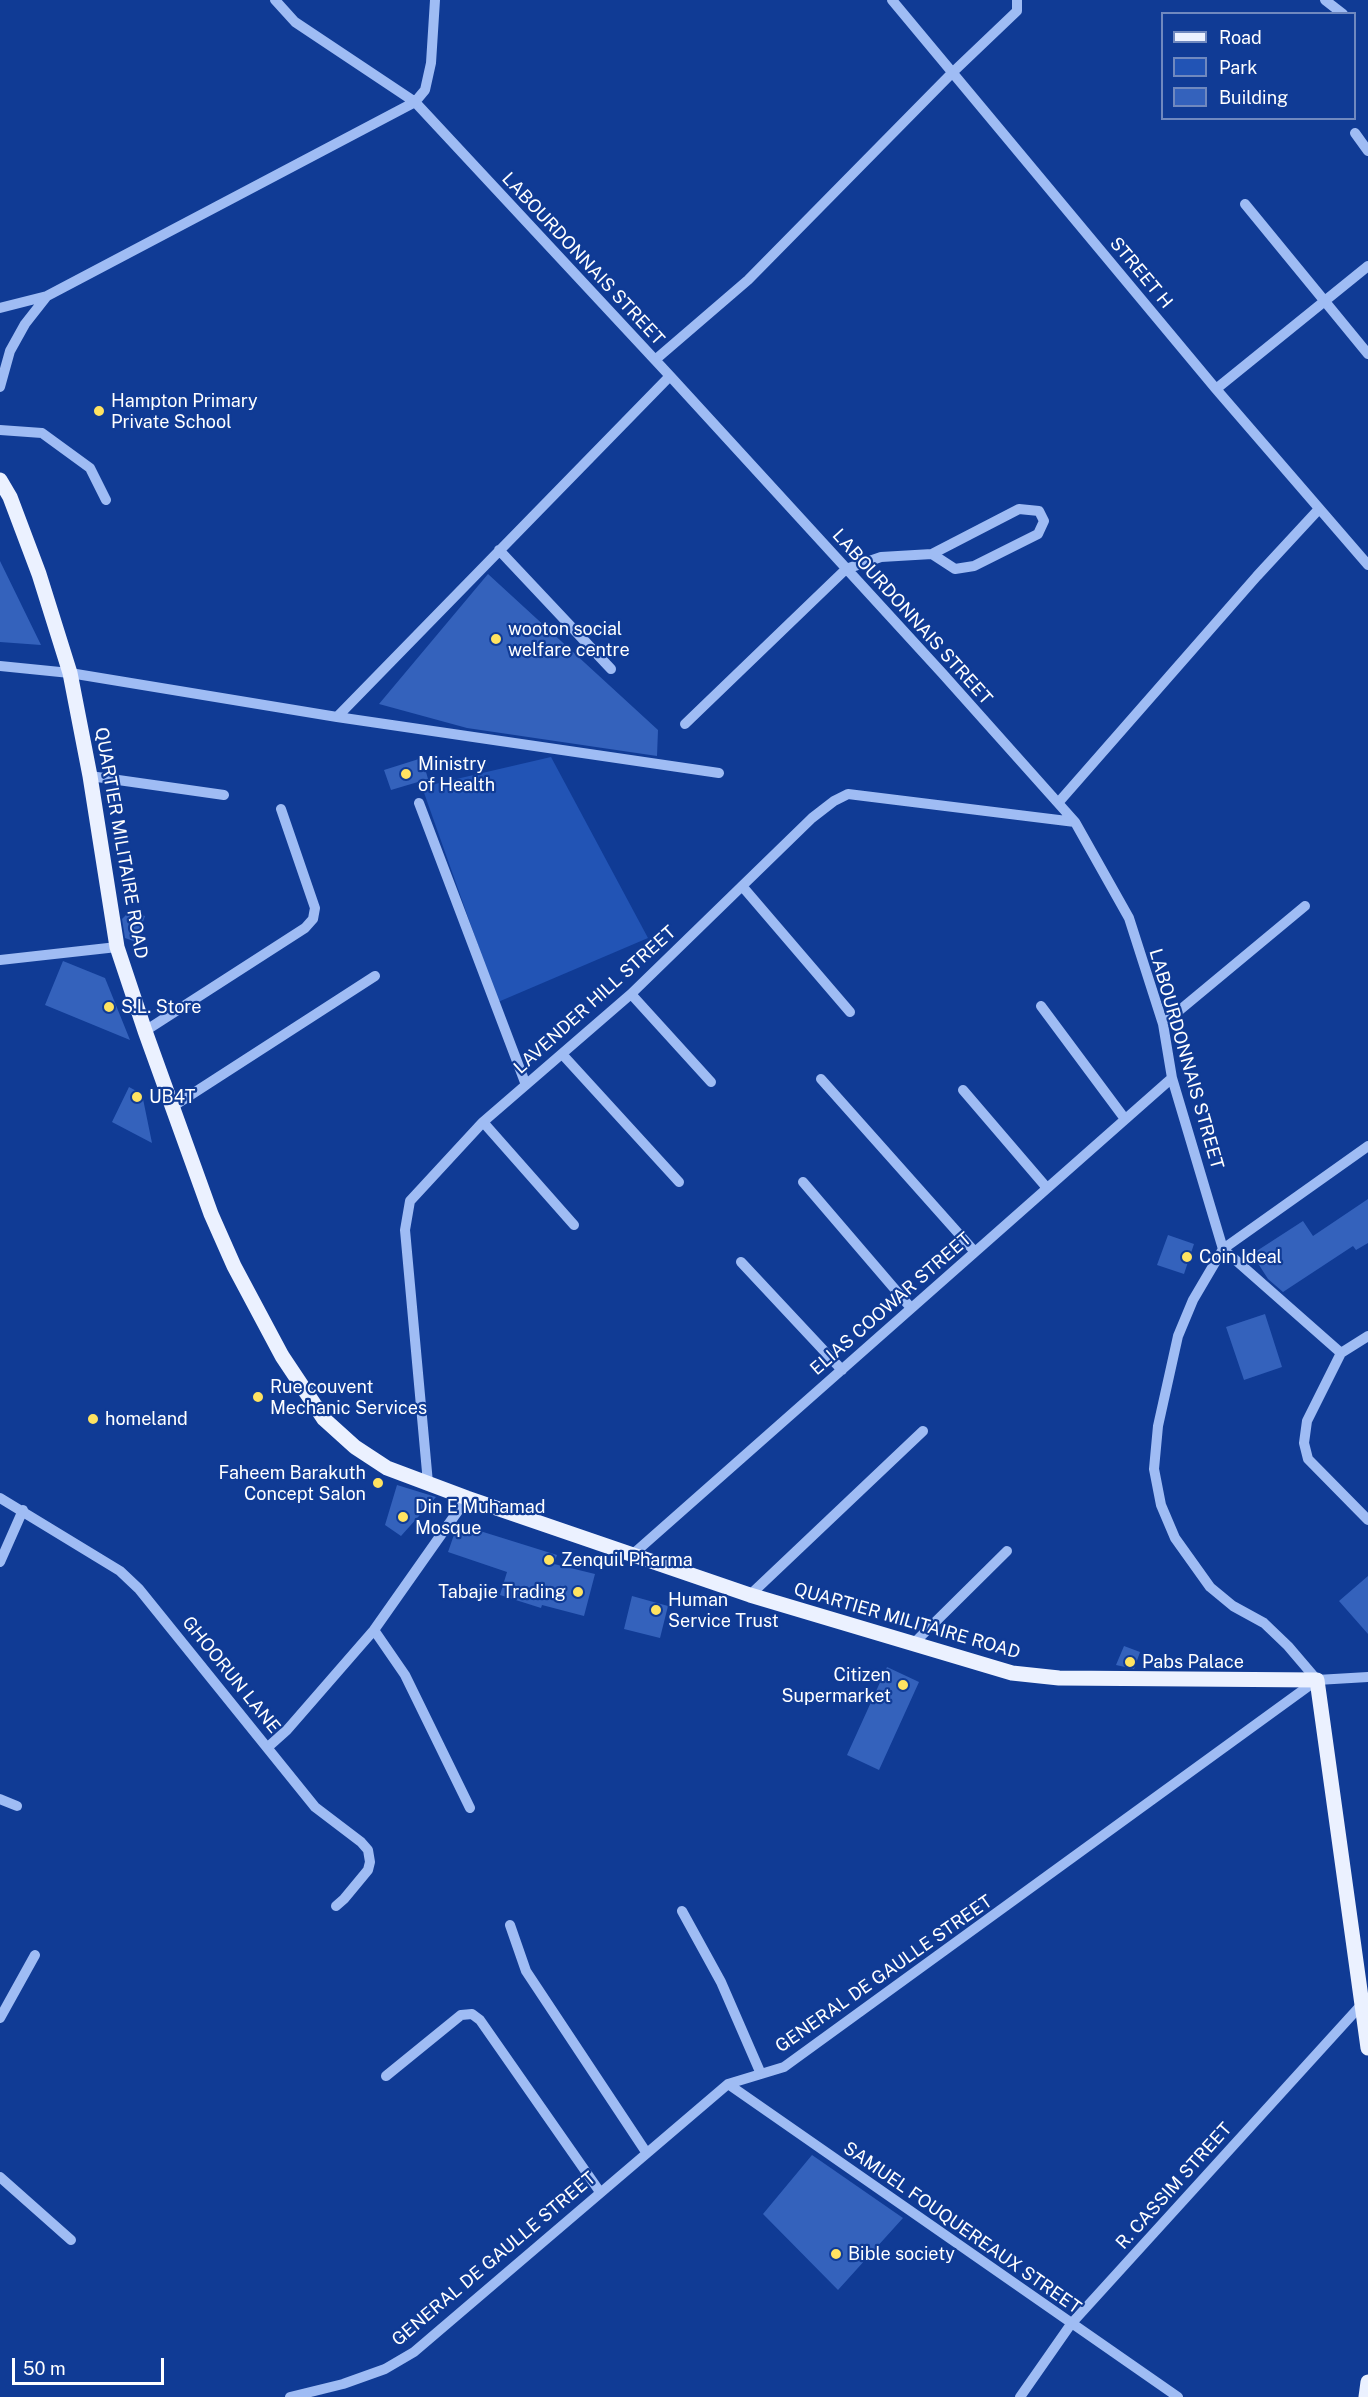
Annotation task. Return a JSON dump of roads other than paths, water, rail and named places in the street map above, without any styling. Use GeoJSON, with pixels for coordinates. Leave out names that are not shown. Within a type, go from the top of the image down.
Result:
{"type":"FeatureCollection","features":[{"type":"Feature","properties":{"kind":"main road","name":"QUARTIER MILITAIRE ROAD"},"geometry":{"type":"LineString","coordinates":[[0,480],[10,497],[39,574],[70,672],[90,776],[117,947],[145,1031],[211,1214],[230,1256],[282,1356],[324,1419],[356,1447],[387,1468],[467,1498],[750,1595],[1012,1673],[1059,1678],[1317,1680]]}},
{"type":"Feature","properties":{"kind":"main road"},"geometry":{"type":"LineString","coordinates":[[1317,1680],[1368,2048]]}},
{"type":"Feature","properties":{"kind":"main road"},"geometry":{"type":"LineString","coordinates":[[1366,2397],[1368,2382]]}},
{"type":"Feature","properties":{"kind":"street","name":"LABOURDONNAIS STREET"},"geometry":{"type":"LineString","coordinates":[[275,0],[295,22],[415,102],[670,376],[1075,822],[1129,918],[1163,1024],[1172,1078],[1223,1249]]}},
{"type":"Feature","properties":{"kind":"street"},"geometry":{"type":"LineString","coordinates":[[0,308],[46,296],[415,102],[425,90],[431,63],[435,0]]}},
{"type":"Feature","properties":{"kind":"street","name":"STREET H"},"geometry":{"type":"LineString","coordinates":[[892,0],[1215,388],[1368,565]]}},
{"type":"Feature","properties":{"kind":"street"},"geometry":{"type":"LineString","coordinates":[[655,360],[748,280],[952,73],[1017,11],[1017,0]]}},
{"type":"Feature","properties":{"kind":"street"},"geometry":{"type":"LineString","coordinates":[[1325,0],[1340,12]]}},
{"type":"Feature","properties":{"kind":"street"},"geometry":{"type":"LineString","coordinates":[[1355,133],[1368,151]]}},
{"type":"Feature","properties":{"kind":"street"},"geometry":{"type":"LineString","coordinates":[[1245,204],[1368,354]]}},
{"type":"Feature","properties":{"kind":"street"},"geometry":{"type":"LineString","coordinates":[[1215,388],[1368,266]]}},
{"type":"Feature","properties":{"kind":"street"},"geometry":{"type":"LineString","coordinates":[[0,387],[10,351],[25,324],[46,296]]}},
{"type":"Feature","properties":{"kind":"street"},"geometry":{"type":"LineString","coordinates":[[337,717],[670,376]]}},
{"type":"Feature","properties":{"kind":"street"},"geometry":{"type":"LineString","coordinates":[[0,429],[42,433],[90,468],[106,500]]}},
{"type":"Feature","properties":{"kind":"street"},"geometry":{"type":"LineString","coordinates":[[685,723],[846,569],[881,557],[932,554],[1018,509],[1040,511],[1044,522],[1038,534],[975,566],[955,568],[932,554]]}},
{"type":"Feature","properties":{"kind":"street"},"geometry":{"type":"LineString","coordinates":[[1058,803],[1257,576],[1320,509]]}},
{"type":"Feature","properties":{"kind":"street"},"geometry":{"type":"LineString","coordinates":[[499,550],[611,669]]}},
{"type":"Feature","properties":{"kind":"street"},"geometry":{"type":"LineString","coordinates":[[0,666],[70,672],[337,717],[719,772]]}},
{"type":"Feature","properties":{"kind":"street"},"geometry":{"type":"LineString","coordinates":[[90,776],[224,795]]}},
{"type":"Feature","properties":{"kind":"street","name":"LAVENDER HILL STREET"},"geometry":{"type":"LineString","coordinates":[[428,1483],[405,1230],[410,1201],[483,1122],[631,994],[812,818],[834,801],[848,794],[1075,822]]}},
{"type":"Feature","properties":{"kind":"street"},"geometry":{"type":"LineString","coordinates":[[419,803],[526,1085]]}},
{"type":"Feature","properties":{"kind":"street"},"geometry":{"type":"LineString","coordinates":[[145,1031],[305,928],[313,919],[315,908],[281,809]]}},
{"type":"Feature","properties":{"kind":"street"},"geometry":{"type":"LineString","coordinates":[[742,886],[850,1012]]}},
{"type":"Feature","properties":{"kind":"street"},"geometry":{"type":"LineString","coordinates":[[1163,1024],[1305,906]]}},
{"type":"Feature","properties":{"kind":"street"},"geometry":{"type":"LineString","coordinates":[[0,960],[117,947]]}},
{"type":"Feature","properties":{"kind":"street"},"geometry":{"type":"LineString","coordinates":[[172,1107],[375,976]]}},
{"type":"Feature","properties":{"kind":"street"},"geometry":{"type":"LineString","coordinates":[[631,994],[711,1082]]}},
{"type":"Feature","properties":{"kind":"street"},"geometry":{"type":"LineString","coordinates":[[1041,1006],[1125,1119]]}},
{"type":"Feature","properties":{"kind":"street"},"geometry":{"type":"LineString","coordinates":[[562,1054],[679,1182]]}},
{"type":"Feature","properties":{"kind":"street","name":"ELIAS COOWAR STREET"},"geometry":{"type":"LineString","coordinates":[[632,1555],[1172,1078]]}},
{"type":"Feature","properties":{"kind":"street"},"geometry":{"type":"LineString","coordinates":[[821,1079],[975,1252]]}},
{"type":"Feature","properties":{"kind":"street"},"geometry":{"type":"LineString","coordinates":[[963,1090],[1047,1188]]}},
{"type":"Feature","properties":{"kind":"street"},"geometry":{"type":"LineString","coordinates":[[483,1122],[574,1225]]}},
{"type":"Feature","properties":{"kind":"street"},"geometry":{"type":"LineString","coordinates":[[1317,1680],[1288,1646],[1264,1623],[1233,1606],[1210,1587],[1175,1538],[1161,1505],[1154,1469],[1158,1425],[1178,1336],[1193,1300],[1223,1249],[1368,1146]]}},
{"type":"Feature","properties":{"kind":"street"},"geometry":{"type":"LineString","coordinates":[[803,1182],[911,1308]]}},
{"type":"Feature","properties":{"kind":"street"},"geometry":{"type":"LineString","coordinates":[[1223,1249],[1341,1353]]}},
{"type":"Feature","properties":{"kind":"street"},"geometry":{"type":"LineString","coordinates":[[741,1262],[842,1370]]}},
{"type":"Feature","properties":{"kind":"street"},"geometry":{"type":"LineString","coordinates":[[1368,1336],[1341,1353],[1307,1421],[1304,1443],[1308,1459],[1368,1520]]}},
{"type":"Feature","properties":{"kind":"street"},"geometry":{"type":"LineString","coordinates":[[750,1595],[923,1431]]}},
{"type":"Feature","properties":{"kind":"street","name":"GHOORUN LANE"},"geometry":{"type":"LineString","coordinates":[[0,1497],[120,1571],[139,1589],[315,1807],[361,1842],[368,1850],[370,1862],[368,1870],[336,1906]]}},
{"type":"Feature","properties":{"kind":"street"},"geometry":{"type":"LineString","coordinates":[[268,1747],[287,1730],[374,1630],[467,1498]]}},
{"type":"Feature","properties":{"kind":"street"},"geometry":{"type":"LineString","coordinates":[[0,1562],[23,1510]]}},
{"type":"Feature","properties":{"kind":"street"},"geometry":{"type":"LineString","coordinates":[[913,1644],[1007,1551]]}},
{"type":"Feature","properties":{"kind":"street"},"geometry":{"type":"LineString","coordinates":[[374,1630],[405,1675],[470,1808]]}},
{"type":"Feature","properties":{"kind":"street","name":"QUARTIER MILITAIRE ROAD"},"geometry":{"type":"LineString","coordinates":[[1317,1680],[1368,1677]]}},
{"type":"Feature","properties":{"kind":"street","name":"GENERAL DE GAULLE STREET"},"geometry":{"type":"LineString","coordinates":[[290,2397],[343,2384],[385,2369],[414,2352],[728,2084],[784,2067],[1317,1680]]}},
{"type":"Feature","properties":{"kind":"street"},"geometry":{"type":"LineString","coordinates":[[0,1799],[17,1806]]}},
{"type":"Feature","properties":{"kind":"street"},"geometry":{"type":"LineString","coordinates":[[682,1911],[721,1982],[761,2074]]}},
{"type":"Feature","properties":{"kind":"street"},"geometry":{"type":"LineString","coordinates":[[510,1925],[526,1971],[646,2152]]}},
{"type":"Feature","properties":{"kind":"street"},"geometry":{"type":"LineString","coordinates":[[0,2018],[35,1955]]}},
{"type":"Feature","properties":{"kind":"street","name":"R. CASSIM STREET"},"geometry":{"type":"LineString","coordinates":[[1020,2397],[1071,2324],[1362,2004]]}},
{"type":"Feature","properties":{"kind":"street"},"geometry":{"type":"LineString","coordinates":[[386,2076],[461,2015],[472,2013],[480,2020],[600,2192]]}},
{"type":"Feature","properties":{"kind":"street","name":"SAMUEL FOUQUEREAUX STREET"},"geometry":{"type":"LineString","coordinates":[[728,2084],[1178,2397]]}},
{"type":"Feature","properties":{"kind":"street"},"geometry":{"type":"LineString","coordinates":[[0,2177],[71,2240]]}},
{"type":"Feature","properties":{"kind":"place","name":"Hampton Primary Private School"},"geometry":{"type":"Point","coordinates":[99,411]}},
{"type":"Feature","properties":{"kind":"place","name":"wooton social welfare centre"},"geometry":{"type":"Point","coordinates":[496,639]}},
{"type":"Feature","properties":{"kind":"place","name":"Ministry of Health"},"geometry":{"type":"Point","coordinates":[406,774]}},
{"type":"Feature","properties":{"kind":"place","name":"S.L. Store"},"geometry":{"type":"Point","coordinates":[109,1007]}},
{"type":"Feature","properties":{"kind":"place","name":"UB4T"},"geometry":{"type":"Point","coordinates":[137,1097]}},
{"type":"Feature","properties":{"kind":"place","name":"Coin Ideal"},"geometry":{"type":"Point","coordinates":[1187,1257]}},
{"type":"Feature","properties":{"kind":"place","name":"Rue couvent Mechanic Services"},"geometry":{"type":"Point","coordinates":[258,1397]}},
{"type":"Feature","properties":{"kind":"place","name":"homeland"},"geometry":{"type":"Point","coordinates":[93,1419]}},
{"type":"Feature","properties":{"kind":"place","name":"Faheem Barakuth Concept Salon"},"geometry":{"type":"Point","coordinates":[378,1483]}},
{"type":"Feature","properties":{"kind":"place","name":"Din E Muhamad Mosque"},"geometry":{"type":"Point","coordinates":[403,1517]}},
{"type":"Feature","properties":{"kind":"place","name":"Zenquil Pharma"},"geometry":{"type":"Point","coordinates":[549,1560]}},
{"type":"Feature","properties":{"kind":"place","name":"Tabajie Trading"},"geometry":{"type":"Point","coordinates":[578,1592]}},
{"type":"Feature","properties":{"kind":"place","name":"Human Service Trust"},"geometry":{"type":"Point","coordinates":[656,1610]}},
{"type":"Feature","properties":{"kind":"place","name":"Pabs Palace"},"geometry":{"type":"Point","coordinates":[1130,1662]}},
{"type":"Feature","properties":{"kind":"place","name":"Citizen Supermarket"},"geometry":{"type":"Point","coordinates":[903,1685]}},
{"type":"Feature","properties":{"kind":"place","name":"Bible society"},"geometry":{"type":"Point","coordinates":[836,2254]}}]}
